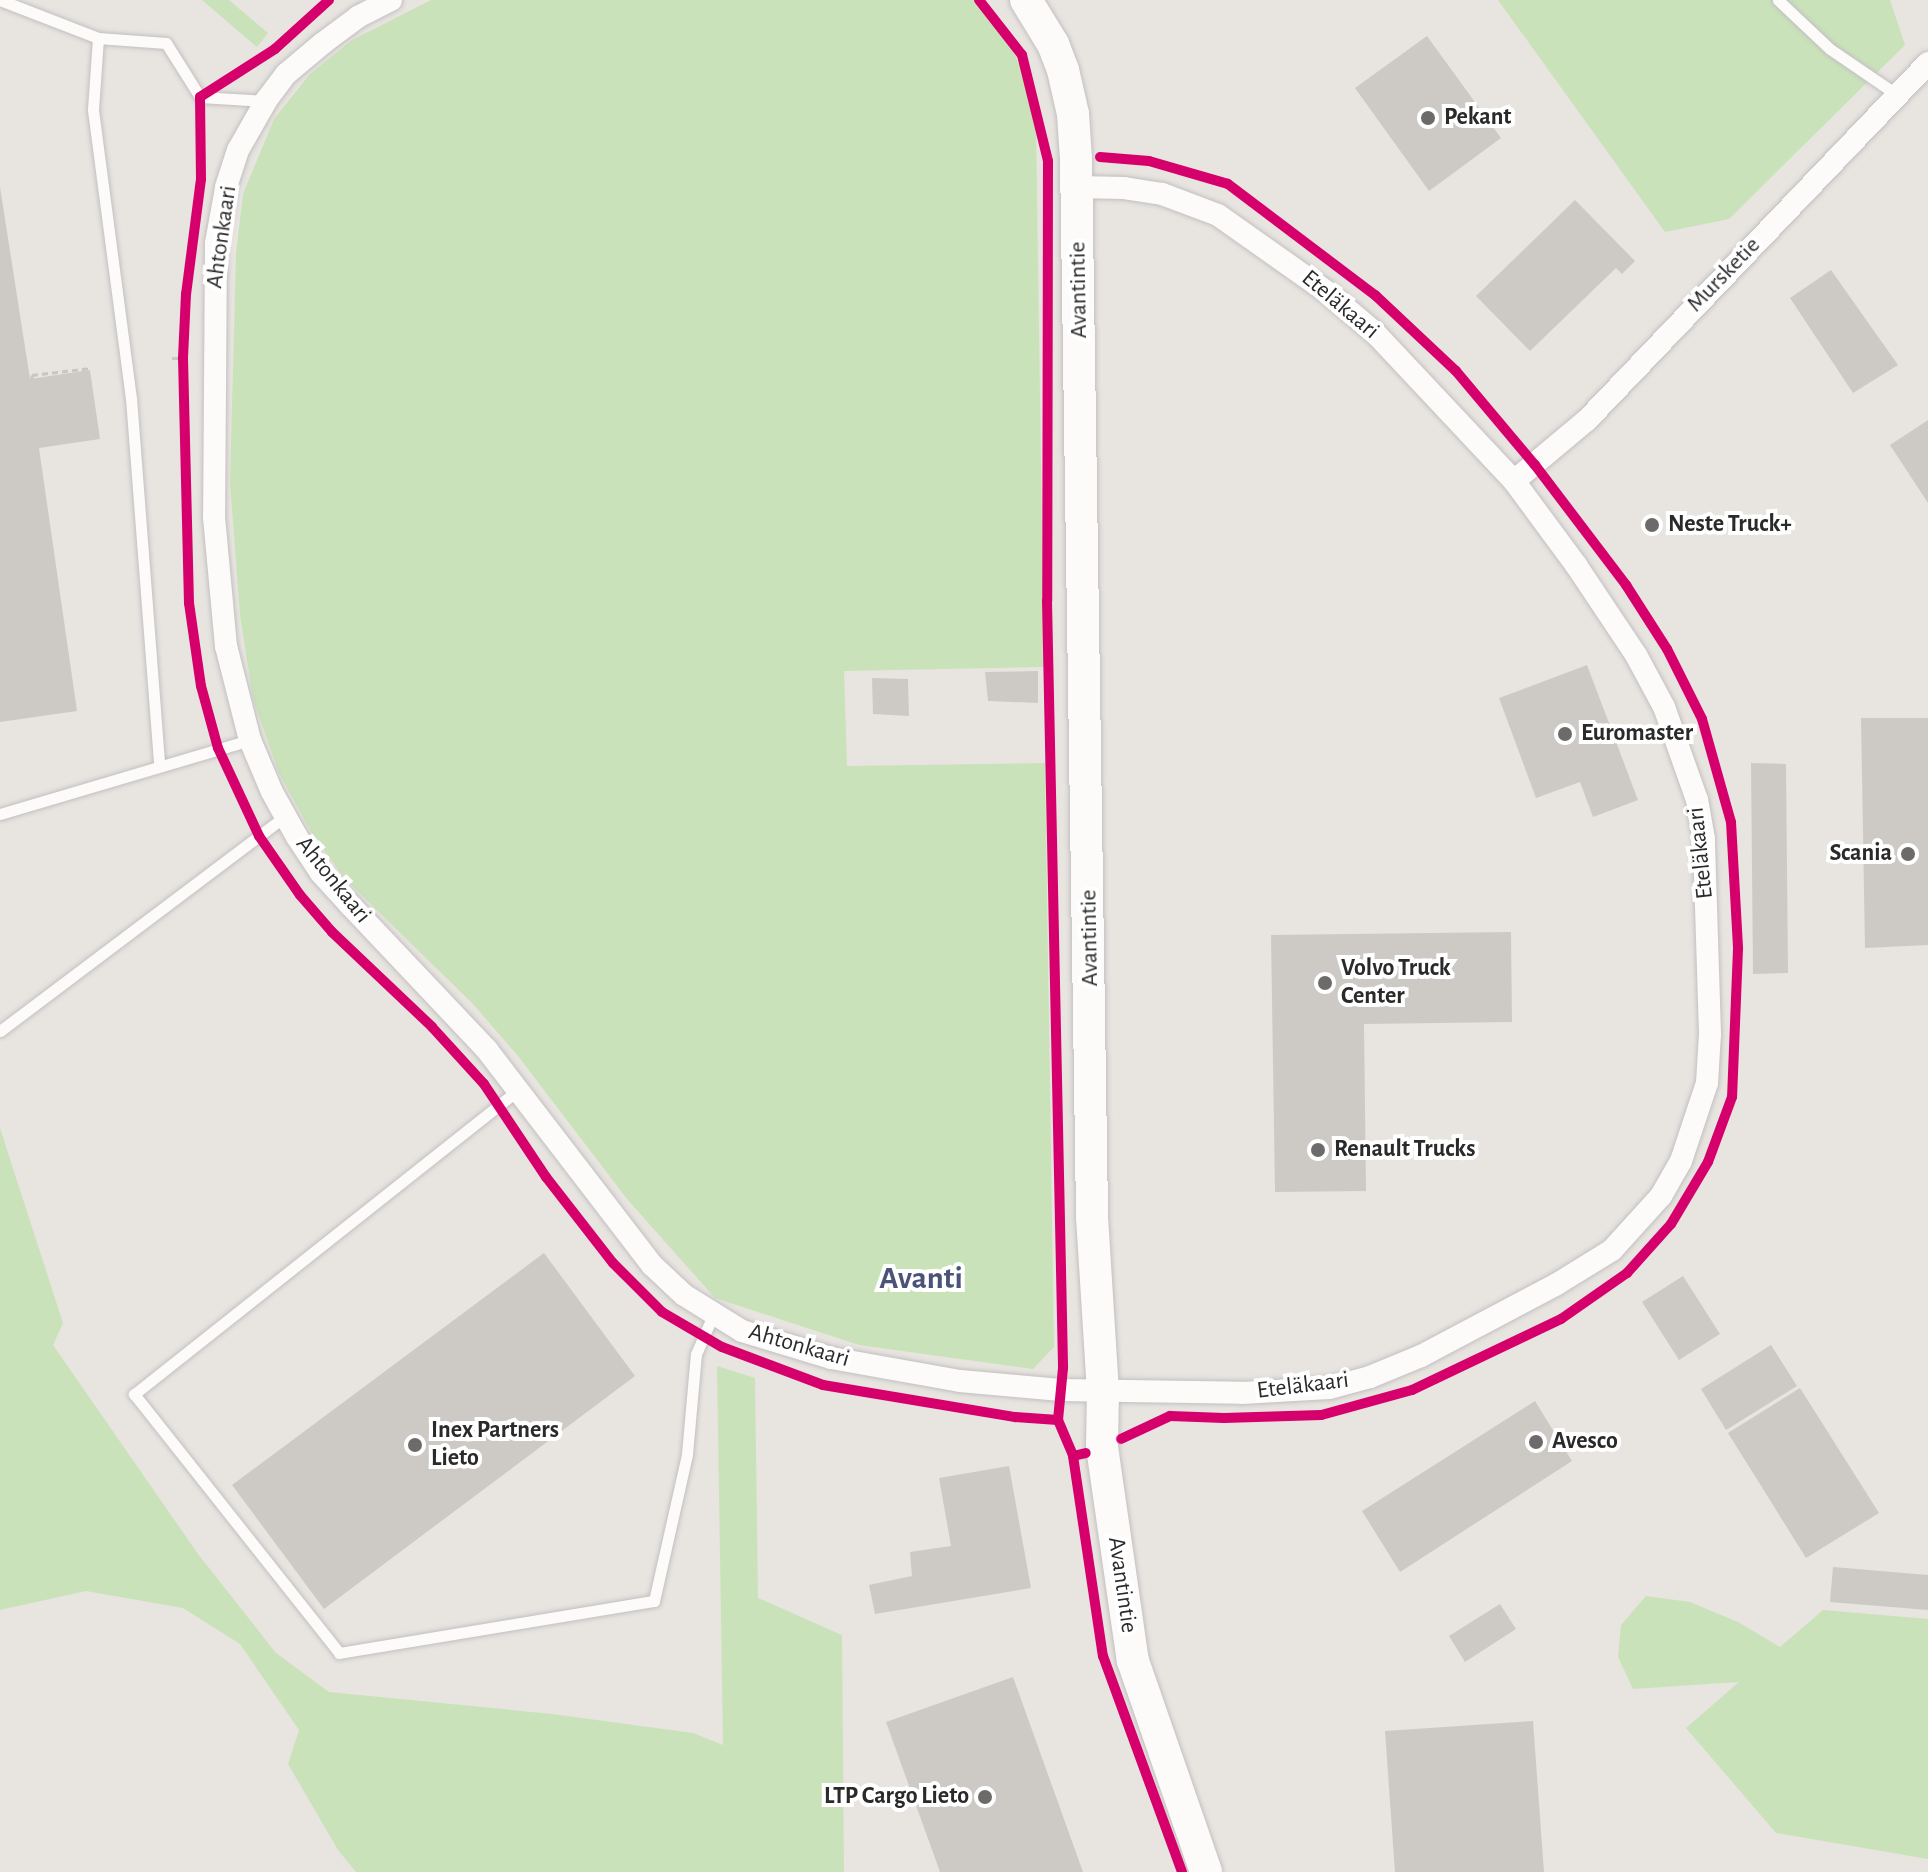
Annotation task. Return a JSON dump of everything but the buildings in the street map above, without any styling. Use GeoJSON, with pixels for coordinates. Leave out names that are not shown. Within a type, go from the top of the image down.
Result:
{"type":"FeatureCollection","features":[{"type":"Feature","properties":{"kind":"street","name":"Ahtonkaari"},"geometry":{"type":"LineString","coordinates":[[391,0],[358,17],[323,43],[286,74],[266,101],[238,150],[226,188],[216,243],[214,517],[226,646],[250,740],[285,816],[321,873],[461,1021],[519,1090],[622,1231],[673,1285],[713,1315],[742,1331],[893,1370],[960,1381],[1103,1390]]}},
{"type":"Feature","properties":{"kind":"street","name":"Avantintie"},"geometry":{"type":"LineString","coordinates":[[1026,0],[1053,44],[1063,70],[1073,114],[1077,187],[1092,1217],[1103,1390],[1102,1447],[1133,1661],[1206,1872]]}},
{"type":"Feature","properties":{"kind":"street","name":"Mursketie"},"geometry":{"type":"LineString","coordinates":[[1514,481],[1587,420],[1928,63]]}},
{"type":"Feature","properties":{"kind":"street","name":"Eteläkaari"},"geometry":{"type":"LineString","coordinates":[[1077,187],[1124,188],[1190,202],[1218,215],[1262,244],[1374,332],[1514,481],[1636,655],[1664,707],[1697,800],[1704,839],[1710,1034],[1707,1083],[1681,1161],[1661,1196],[1612,1250],[1557,1284],[1434,1349],[1370,1377],[1329,1388],[1289,1392],[1103,1390]]}},
{"type":"Feature","properties":{"kind":"lane"},"geometry":{"type":"LineString","coordinates":[[0,0],[98,38],[166,43],[200,97],[266,101]]}},
{"type":"Feature","properties":{"kind":"lane"},"geometry":{"type":"LineString","coordinates":[[1778,0],[1830,49],[1896,94]]}},
{"type":"Feature","properties":{"kind":"lane"},"geometry":{"type":"LineString","coordinates":[[98,38],[93,110],[131,398],[159,766]]}},
{"type":"Feature","properties":{"kind":"lane"},"geometry":{"type":"LineString","coordinates":[[0,814],[250,740]]}},
{"type":"Feature","properties":{"kind":"lane"},"geometry":{"type":"LineString","coordinates":[[0,1031],[285,816]]}},
{"type":"Feature","properties":{"kind":"lane"},"geometry":{"type":"LineString","coordinates":[[519,1090],[134,1394],[339,1653],[654,1601],[687,1454],[696,1354],[713,1315]]}},
{"type":"Feature","properties":{"kind":"path"},"geometry":{"type":"LineString","coordinates":[[183,346],[178,358],[183,373]]}},
{"type":"Feature","properties":{"kind":"path"},"geometry":{"type":"LineString","coordinates":[[32,379],[32,375],[91,368]]}},
{"type":"Feature","properties":{"kind":"green space"},"geometry":{"type":"Polygon","coordinates":[[[202,0],[229,0],[268,33],[257,47],[202,0]]]}},
{"type":"Feature","properties":{"kind":"green space"},"geometry":{"type":"Polygon","coordinates":[[[431,0],[977,0],[1007,41],[1027,78],[1036,125],[1044,667],[844,671],[847,766],[1045,763],[1054,1347],[1033,1369],[859,1345],[715,1298],[627,1199],[518,1056],[473,1004],[345,879],[310,830],[279,773],[253,699],[240,615],[230,483],[236,253],[243,194],[274,119],[310,74],[352,40],[431,0]]]}},
{"type":"Feature","properties":{"kind":"green space"},"geometry":{"type":"Polygon","coordinates":[[[1498,0],[1890,0],[1905,45],[1729,219],[1665,232],[1498,0]]]}},
{"type":"Feature","properties":{"kind":"green space"},"geometry":{"type":"Polygon","coordinates":[[[0,1128],[63,1323],[53,1345],[198,1554],[276,1653],[329,1692],[552,1714],[693,1733],[723,1745],[717,1366],[755,1378],[758,1598],[842,1635],[844,1872],[356,1872],[338,1850],[288,1764],[299,1730],[240,1644],[183,1608],[86,1591],[0,1610],[0,1128]]]}},
{"type":"Feature","properties":{"kind":"green space"},"geometry":{"type":"Polygon","coordinates":[[[1646,1596],[1690,1602],[1738,1622],[1780,1647],[1823,1610],[1928,1619],[1928,1859],[1776,1833],[1686,1728],[1739,1682],[1633,1689],[1618,1657],[1621,1625],[1646,1596]]]}},
{"type":"Feature","properties":{"kind":"cycle path"},"geometry":{"type":"LineString","coordinates":[[329,0],[275,49],[200,97],[201,179],[186,294],[183,358],[189,603],[201,686],[218,748],[259,836],[300,895],[332,932],[432,1027],[484,1084],[546,1177],[613,1263],[662,1312],[722,1347],[823,1385],[1015,1417],[1058,1420],[1073,1456],[1086,1453]]}},
{"type":"Feature","properties":{"kind":"cycle path"},"geometry":{"type":"LineString","coordinates":[[979,0],[1022,55],[1048,161],[1047,601],[1063,1368],[1058,1420]]}},
{"type":"Feature","properties":{"kind":"cycle path"},"geometry":{"type":"LineString","coordinates":[[1100,157],[1149,161],[1228,184],[1375,295],[1456,371],[1535,465],[1626,585],[1667,649],[1702,719],[1731,822],[1738,949],[1732,1097],[1708,1162],[1671,1224],[1627,1273],[1561,1319],[1412,1390],[1321,1415],[1170,1416],[1121,1439]]}},
{"type":"Feature","properties":{"kind":"cycle path"},"geometry":{"type":"LineString","coordinates":[[1073,1456],[1103,1656],[1182,1872]]}},
{"type":"Feature","properties":{"kind":"place","name":"Pekant"},"geometry":{"type":"Point","coordinates":[1428,118]}},
{"type":"Feature","properties":{"kind":"place","name":"Neste Truck+"},"geometry":{"type":"Point","coordinates":[1652,525]}},
{"type":"Feature","properties":{"kind":"place","name":"Euromaster"},"geometry":{"type":"Point","coordinates":[1565,734]}},
{"type":"Feature","properties":{"kind":"place","name":"Scania"},"geometry":{"type":"Point","coordinates":[1908,854]}},
{"type":"Feature","properties":{"kind":"place","name":"Volvo Truck Center"},"geometry":{"type":"Point","coordinates":[1325,983]}},
{"type":"Feature","properties":{"kind":"place","name":"Renault Trucks"},"geometry":{"type":"Point","coordinates":[1318,1150]}},
{"type":"Feature","properties":{"kind":"place","name":"Avesco"},"geometry":{"type":"Point","coordinates":[1536,1442]}},
{"type":"Feature","properties":{"kind":"place","name":"Inex Partners Lieto"},"geometry":{"type":"Point","coordinates":[415,1445]}},
{"type":"Feature","properties":{"kind":"place","name":"LTP Cargo Lieto"},"geometry":{"type":"Point","coordinates":[985,1797]}},
{"type":"Feature","properties":{"kind":"district","name":"Avanti"},"geometry":{"type":"Point","coordinates":[921,1278]}}]}
